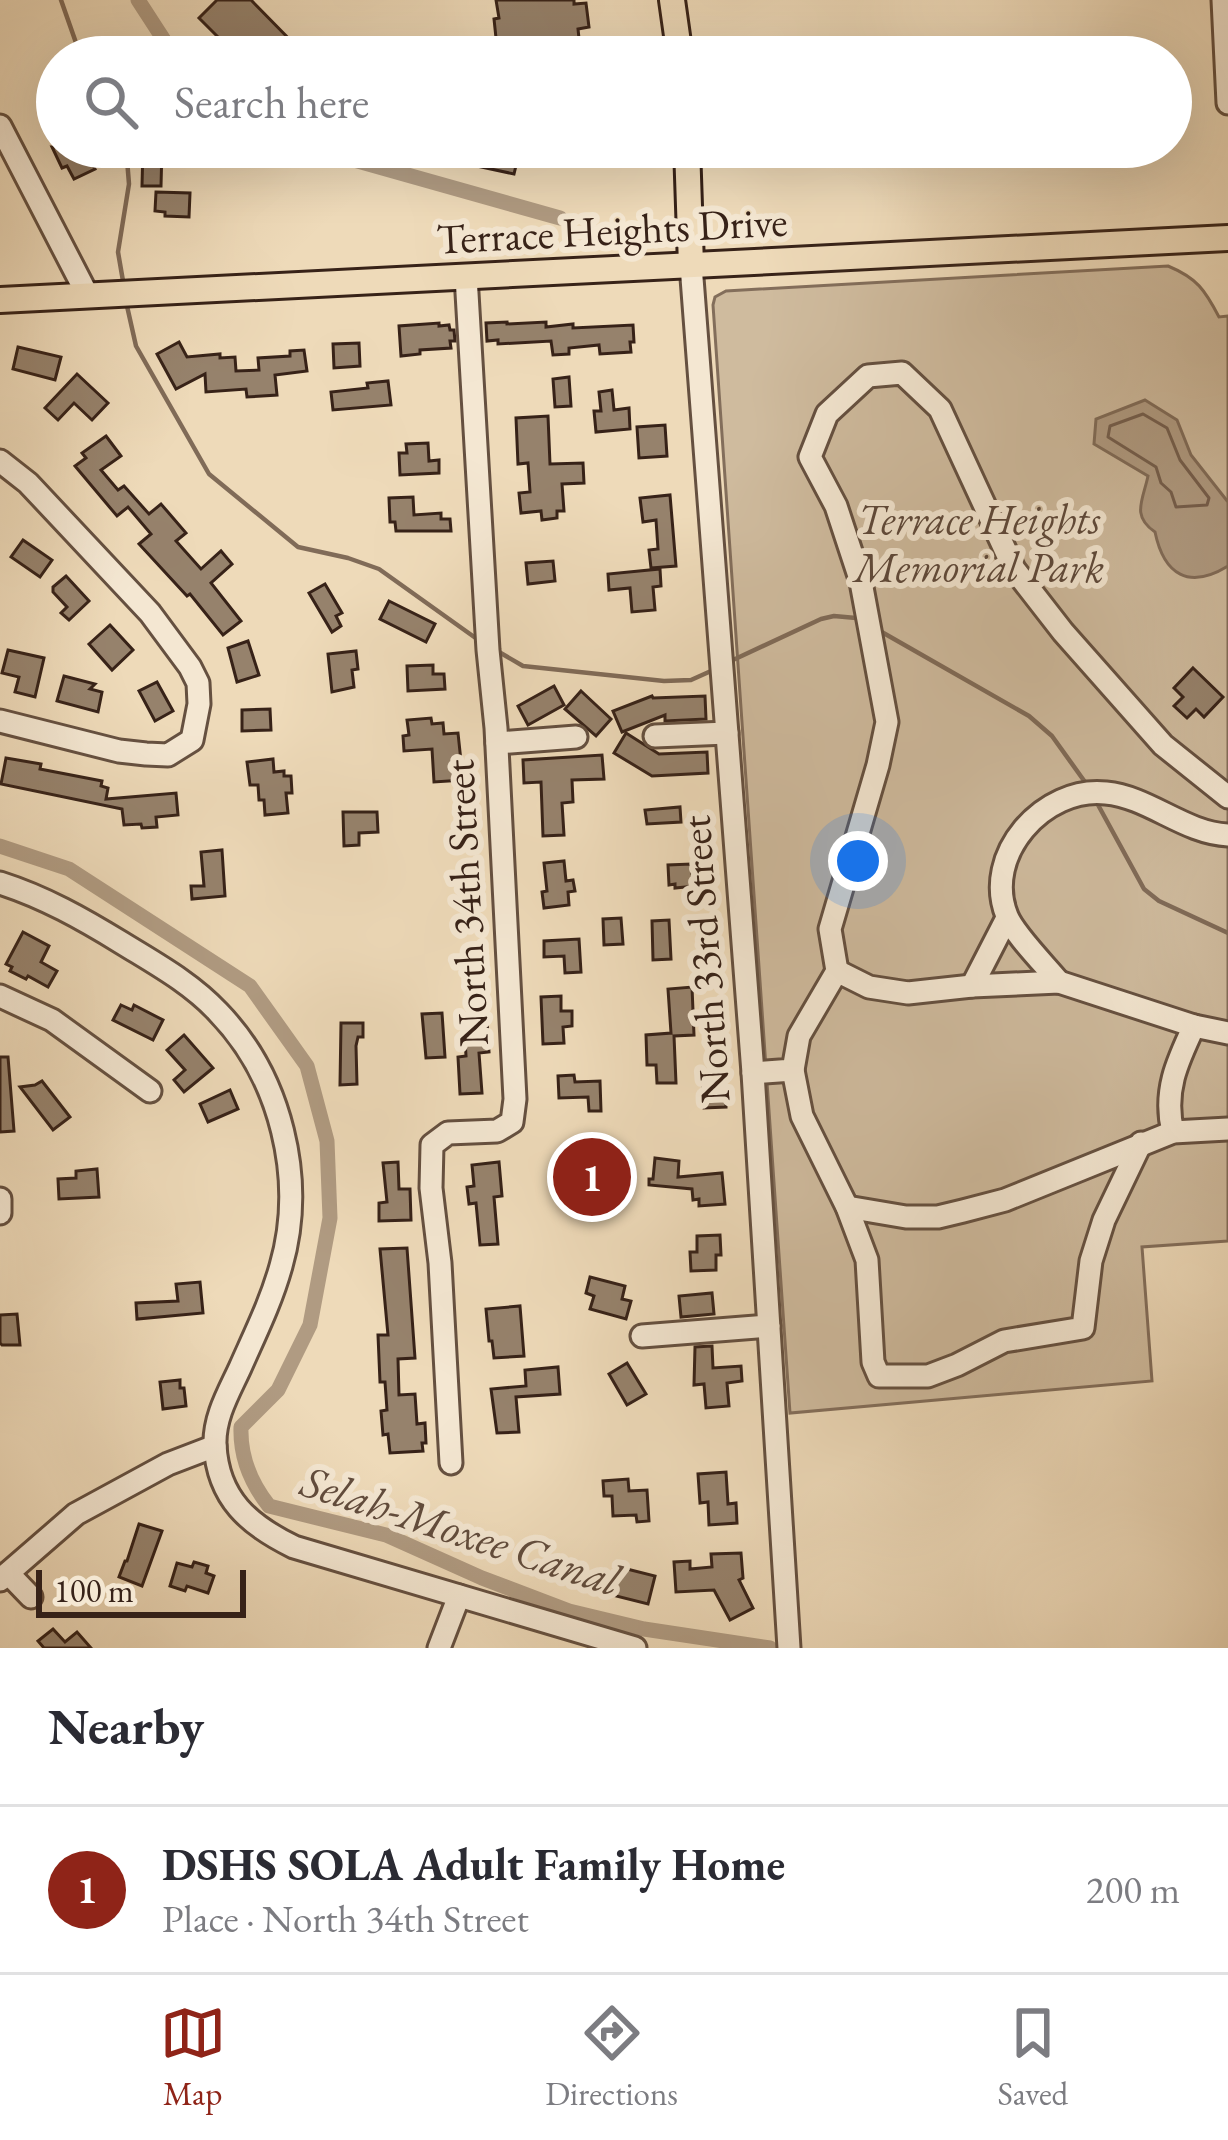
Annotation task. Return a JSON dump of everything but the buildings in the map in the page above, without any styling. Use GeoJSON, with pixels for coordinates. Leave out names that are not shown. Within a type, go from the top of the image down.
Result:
{"type":"FeatureCollection","features":[{"type":"Feature","properties":{"kind":"main road"},"geometry":{"type":"LineString","coordinates":[[672,0],[677,36]]}},
{"type":"Feature","properties":{"kind":"main road"},"geometry":{"type":"LineString","coordinates":[[687,168],[692,265]]}},
{"type":"Feature","properties":{"kind":"main road","name":"Terrace Heights Drive"},"geometry":{"type":"LineString","coordinates":[[0,300],[1228,238]]}},
{"type":"Feature","properties":{"kind":"street"},"geometry":{"type":"LineString","coordinates":[[1223,0],[1228,103]]}},
{"type":"Feature","properties":{"kind":"street"},"geometry":{"type":"LineString","coordinates":[[0,126],[88,296]]}},
{"type":"Feature","properties":{"kind":"street","name":"North 33rd Street"},"geometry":{"type":"LineString","coordinates":[[692,265],[753,1073],[789,1644]]}},
{"type":"Feature","properties":{"kind":"street","name":"North 34th Street"},"geometry":{"type":"LineString","coordinates":[[452,1463],[431,1187],[432,1145],[448,1133],[497,1131],[512,1122],[515,1100],[466,276]]}},
{"type":"Feature","properties":{"kind":"street"},"geometry":{"type":"LineString","coordinates":[[1141,1143],[1104,1220],[1091,1261],[1083,1328],[1004,1341],[928,1376],[879,1376],[873,1363],[867,1260],[802,1115],[793,1070],[799,1036],[837,971],[830,929],[887,722],[861,582],[836,506],[809,457],[827,414],[868,376],[902,373],[940,409],[1014,569],[1163,745],[1228,797]]}},
{"type":"Feature","properties":{"kind":"street"},"geometry":{"type":"LineString","coordinates":[[0,461],[28,483],[150,613],[190,667],[198,683],[199,704],[192,740],[168,755],[119,751],[0,721]]}},
{"type":"Feature","properties":{"kind":"street"},"geometry":{"type":"LineString","coordinates":[[655,736],[727,733]]}},
{"type":"Feature","properties":{"kind":"street"},"geometry":{"type":"LineString","coordinates":[[497,743],[576,737]]}},
{"type":"Feature","properties":{"kind":"street"},"geometry":{"type":"LineString","coordinates":[[1059,982],[1007,918],[1002,881],[1010,848],[1040,813],[1072,796],[1099,792],[1115,794],[1208,834],[1228,836]]}},
{"type":"Feature","properties":{"kind":"street"},"geometry":{"type":"LineString","coordinates":[[0,883],[73,913],[191,987],[242,1039],[274,1100],[289,1177],[283,1259],[271,1299],[220,1413],[215,1446],[232,1500],[250,1522],[294,1547],[630,1647]]}},
{"type":"Feature","properties":{"kind":"street"},"geometry":{"type":"LineString","coordinates":[[972,986],[1007,918]]}},
{"type":"Feature","properties":{"kind":"street"},"geometry":{"type":"LineString","coordinates":[[837,971],[869,987],[908,993],[1059,982],[1228,1033]]}},
{"type":"Feature","properties":{"kind":"street"},"geometry":{"type":"LineString","coordinates":[[0,996],[52,1020],[151,1091]]}},
{"type":"Feature","properties":{"kind":"street"},"geometry":{"type":"LineString","coordinates":[[1173,1132],[1169,1088],[1194,1026]]}},
{"type":"Feature","properties":{"kind":"street"},"geometry":{"type":"LineString","coordinates":[[753,1073],[793,1070]]}},
{"type":"Feature","properties":{"kind":"street"},"geometry":{"type":"LineString","coordinates":[[847,1208],[906,1217],[964,1211],[1005,1200],[1173,1132],[1228,1129]]}},
{"type":"Feature","properties":{"kind":"street"},"geometry":{"type":"LineString","coordinates":[[0,1199],[0,1213]]}},
{"type":"Feature","properties":{"kind":"street"},"geometry":{"type":"LineString","coordinates":[[642,1336],[769,1326]]}},
{"type":"Feature","properties":{"kind":"street"},"geometry":{"type":"LineString","coordinates":[[31,1597],[4,1577],[76,1514],[168,1464],[215,1446]]}},
{"type":"Feature","properties":{"kind":"street"},"geometry":{"type":"LineString","coordinates":[[439,1648],[459,1596]]}},
{"type":"Feature","properties":{"kind":"green space","name":"Terrace Heights Memorial Park"},"geometry":{"type":"Polygon","coordinates":[[[1168,266],[1199,286],[1219,317],[1228,316],[1228,1241],[1142,1247],[1152,1381],[790,1413],[715,297],[726,291],[1168,266]]]}},
{"type":"Feature","properties":{"kind":"water"},"geometry":{"type":"Polygon","coordinates":[[[1145,400],[1177,420],[1191,455],[1228,502],[1228,566],[1214,573],[1190,577],[1172,568],[1141,514],[1148,476],[1094,444],[1096,419],[1145,400]]]}},
{"type":"Feature","properties":{"kind":"waterway"},"geometry":{"type":"LineString","coordinates":[[61,0],[74,36]]}},
{"type":"Feature","properties":{"kind":"waterway"},"geometry":{"type":"LineString","coordinates":[[138,0],[161,36]]}},
{"type":"Feature","properties":{"kind":"waterway"},"geometry":{"type":"LineString","coordinates":[[123,281],[118,252],[128,168]]}},
{"type":"Feature","properties":{"kind":"waterway"},"geometry":{"type":"LineString","coordinates":[[383,168],[560,218]]}},
{"type":"Feature","properties":{"kind":"waterway"},"geometry":{"type":"LineString","coordinates":[[127,306],[136,346],[209,474],[298,547],[379,569],[477,639]]}},
{"type":"Feature","properties":{"kind":"waterway"},"geometry":{"type":"LineString","coordinates":[[733,660],[821,619],[856,618]]}},
{"type":"Feature","properties":{"kind":"waterway"},"geometry":{"type":"LineString","coordinates":[[880,631],[1029,716],[1052,736],[1085,782]]}},
{"type":"Feature","properties":{"kind":"waterway"},"geometry":{"type":"LineString","coordinates":[[499,652],[523,666],[664,681],[691,680],[711,671]]}},
{"type":"Feature","properties":{"kind":"waterway"},"geometry":{"type":"LineString","coordinates":[[1097,803],[1144,889],[1159,901],[1228,933]]}},
{"type":"Feature","properties":{"kind":"waterway","name":"Selah-Moxee Canal"},"geometry":{"type":"LineString","coordinates":[[0,846],[69,869],[250,986],[307,1066],[327,1141],[330,1218],[310,1325],[278,1390],[241,1427],[247,1469],[269,1506],[386,1535],[569,1611],[644,1629],[770,1648]]}},
{"type":"Feature","properties":{"kind":"place","name":"DSHS SOLA Adult Family Home"},"geometry":{"type":"Point","coordinates":[592,1177]}}]}
